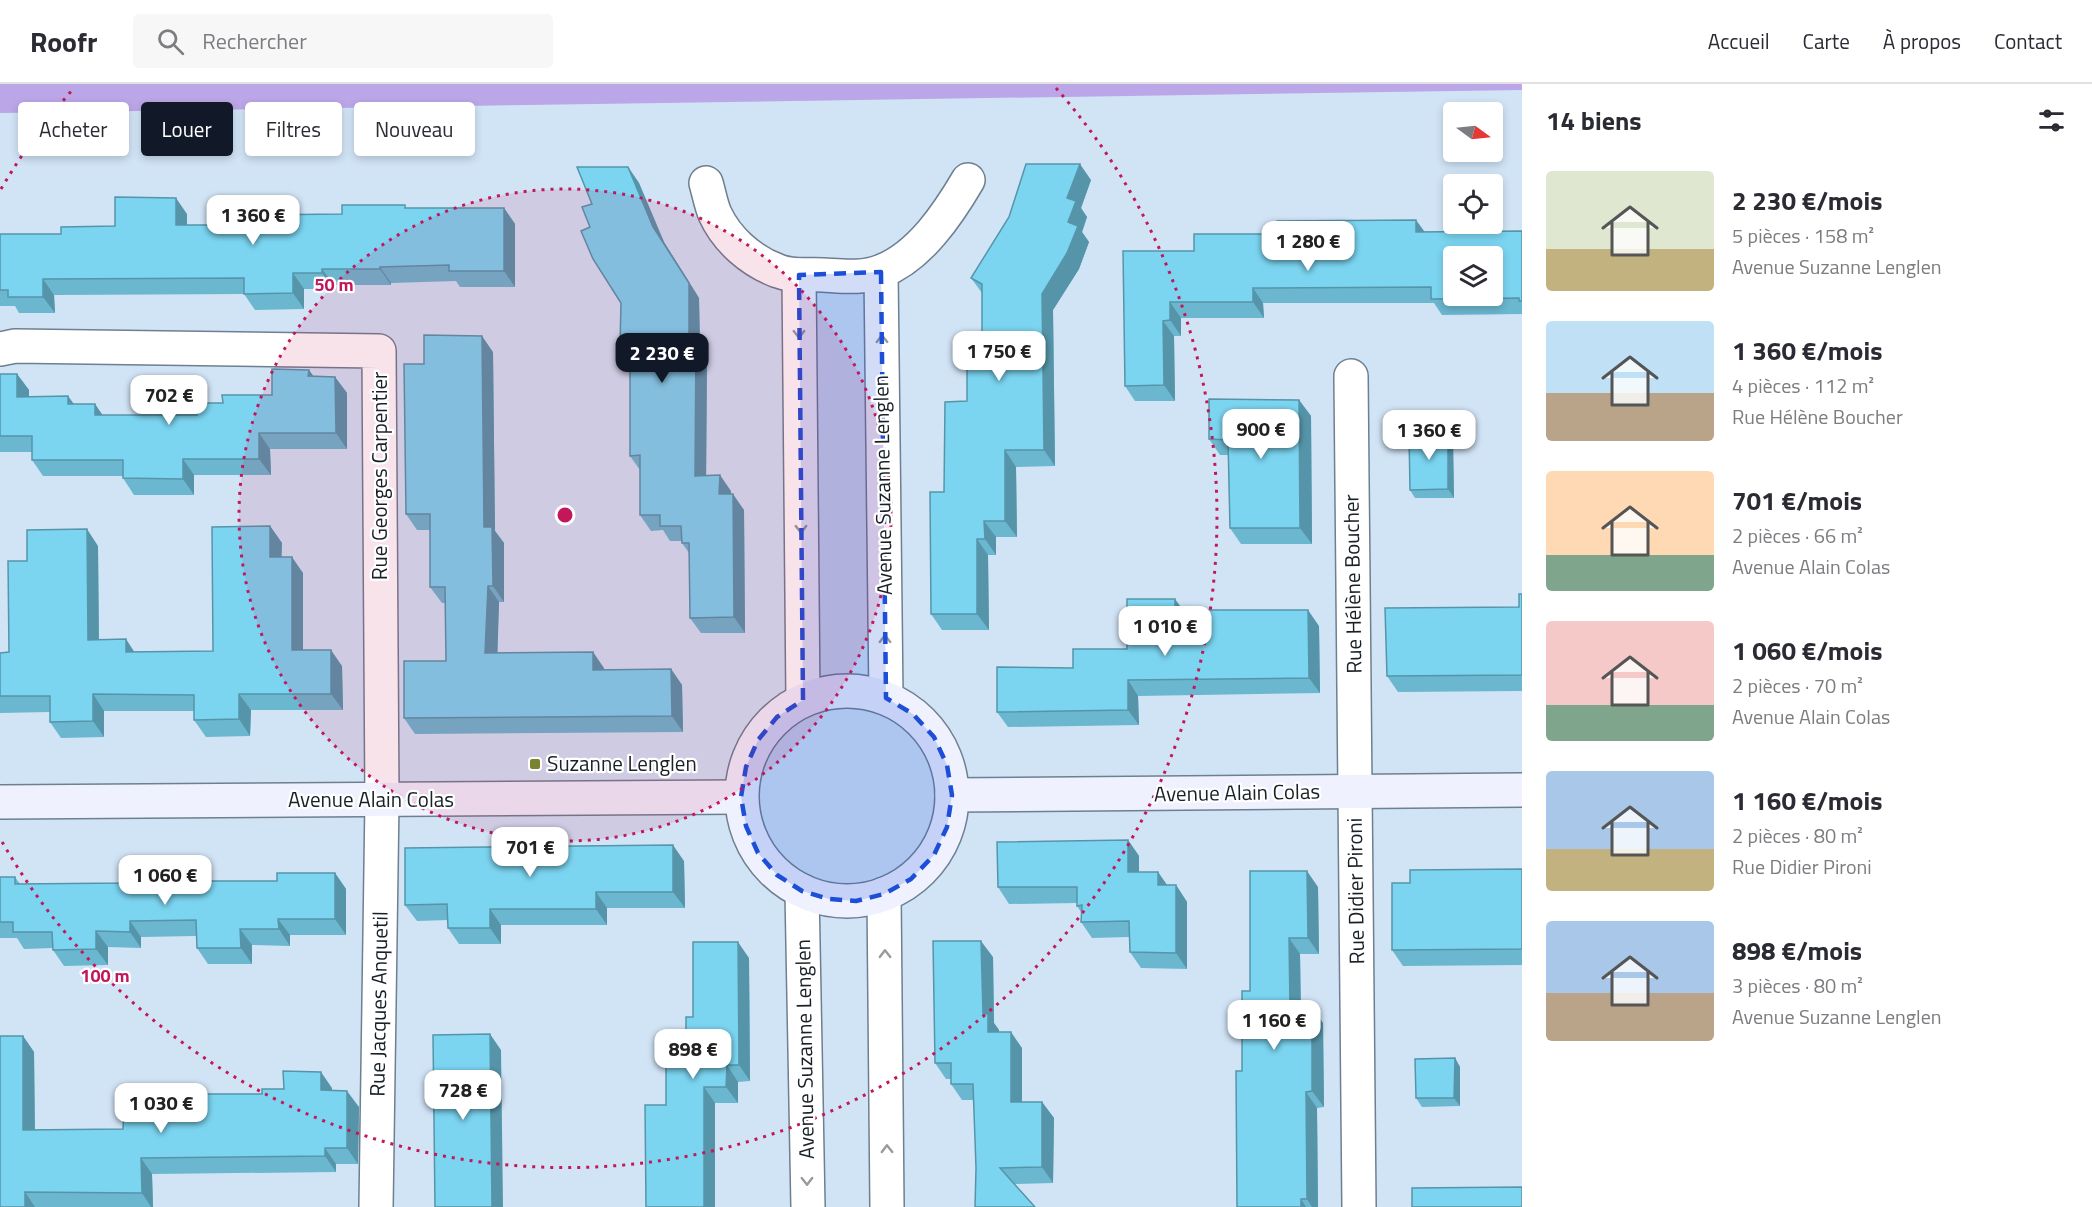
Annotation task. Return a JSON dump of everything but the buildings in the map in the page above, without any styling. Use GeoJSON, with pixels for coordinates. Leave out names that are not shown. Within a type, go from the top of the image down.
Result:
{"type":"FeatureCollection","features":[{"type":"Feature","properties":{"kind":"street"},"geometry":{"type":"LineString","coordinates":[[706,183],[715,213],[726,232],[746,253],[778,271],[799,275],[858,276],[881,272],[906,256],[935,231],[968,180]]}},
{"type":"Feature","properties":{"kind":"street","name":"Avenue Suzanne Lenglen"},"geometry":{"type":"LineString","coordinates":[[881,272],[886,698]]}},
{"type":"Feature","properties":{"kind":"street"},"geometry":{"type":"LineString","coordinates":[[799,275],[803,700]]}},
{"type":"Feature","properties":{"kind":"street","name":"Rue Georges Carpentier"},"geometry":{"type":"LineString","coordinates":[[0,350],[15,346],[379,351],[382,800]]}},
{"type":"Feature","properties":{"kind":"street","name":"Rue Hélène Boucher"},"geometry":{"type":"LineString","coordinates":[[1351,376],[1355,792]]}},
{"type":"Feature","properties":{"kind":"street"},"geometry":{"type":"LineString","coordinates":[[858,691],[886,698],[913,714],[934,737],[947,765],[952,795],[947,827],[934,855],[912,879],[884,894],[856,901],[829,900],[802,891],[777,875],[758,853],[746,826],[741,797],[746,767],[758,740],[777,717],[803,700],[830,692],[858,691]]}},
{"type":"Feature","properties":{"kind":"street","name":"Avenue Alain Colas"},"geometry":{"type":"LineString","coordinates":[[952,795],[1522,790]]}},
{"type":"Feature","properties":{"kind":"street","name":"Rue Didier Pironi"},"geometry":{"type":"LineString","coordinates":[[1355,792],[1359,1207]]}},
{"type":"Feature","properties":{"kind":"street","name":"Avenue Alain Colas"},"geometry":{"type":"LineString","coordinates":[[0,802],[741,797]]}},
{"type":"Feature","properties":{"kind":"street","name":"Rue Jacques Anquetil"},"geometry":{"type":"LineString","coordinates":[[376,1207],[382,800]]}},
{"type":"Feature","properties":{"kind":"street","name":"Avenue Suzanne Lenglen"},"geometry":{"type":"LineString","coordinates":[[802,891],[808,1207]]}},
{"type":"Feature","properties":{"kind":"street"},"geometry":{"type":"LineString","coordinates":[[884,894],[887,1207]]}},
{"type":"Feature","properties":{"kind":"highlighted area"},"geometry":{"type":"Polygon","coordinates":[[[881,272],[886,698],[913,714],[934,737],[947,765],[952,795],[947,827],[934,855],[911,879],[884,894],[856,901],[829,899],[802,891],[777,875],[758,853],[746,826],[741,797],[746,767],[758,740],[777,717],[803,700],[799,275],[881,272]]]}},
{"type":"Feature","properties":{"kind":"shaded area"},"geometry":{"type":"Polygon","coordinates":[[[0,84],[1522,84],[1522,90],[475,106],[475,102],[354,102],[354,108],[342,108],[342,102],[245,102],[245,109],[233,109],[233,102],[141,102],[141,111],[129,111],[129,102],[18,102],[18,113],[0,113],[0,84]]]}},
{"type":"Feature","properties":{"kind":"place","name":"Suzanne Lenglen"},"geometry":{"type":"Point","coordinates":[535,764]}}]}
